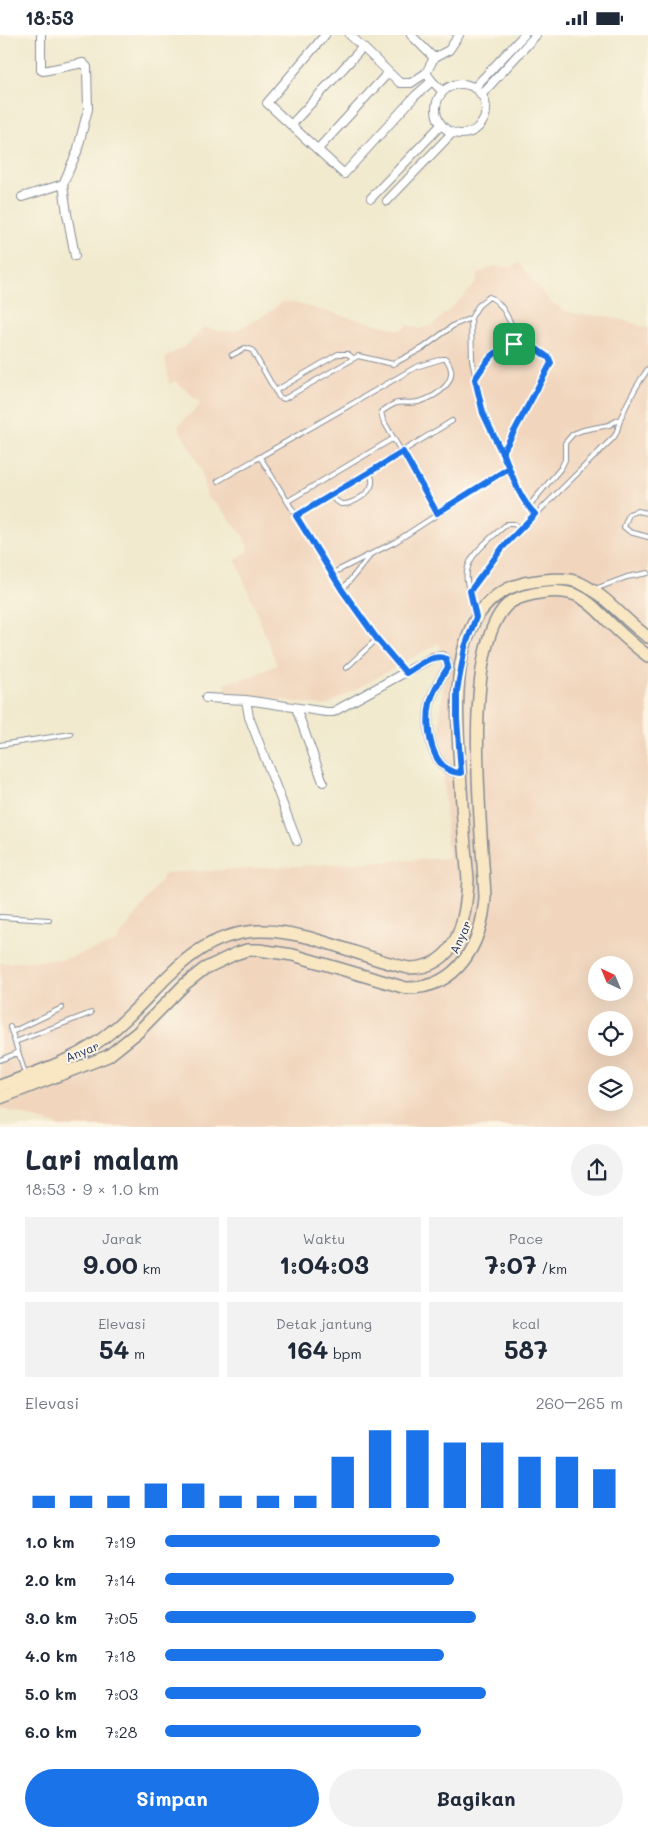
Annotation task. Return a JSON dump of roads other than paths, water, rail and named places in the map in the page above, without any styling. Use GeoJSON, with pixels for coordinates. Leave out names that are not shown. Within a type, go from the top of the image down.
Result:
{"type":"FeatureCollection","features":[{"type":"Feature","properties":{"kind":"street"},"geometry":{"type":"LineString","coordinates":[[41,35],[41,70],[83,63],[87,67],[88,109],[77,152],[63,184],[75,256]]}},
{"type":"Feature","properties":{"kind":"street"},"geometry":{"type":"LineString","coordinates":[[325,35],[268,101],[268,106],[344,174],[415,96],[432,81]]}},
{"type":"Feature","properties":{"kind":"street"},"geometry":{"type":"LineString","coordinates":[[350,35],[388,73],[400,83],[405,84],[426,73],[434,58],[449,50],[459,35]]}},
{"type":"Feature","properties":{"kind":"street"},"geometry":{"type":"LineString","coordinates":[[411,35],[434,58]]}},
{"type":"Feature","properties":{"kind":"street"},"geometry":{"type":"LineString","coordinates":[[474,88],[524,35]]}},
{"type":"Feature","properties":{"kind":"street"},"geometry":{"type":"LineString","coordinates":[[481,95],[536,35]]}},
{"type":"Feature","properties":{"kind":"street"},"geometry":{"type":"LineString","coordinates":[[291,125],[363,47]]}},
{"type":"Feature","properties":{"kind":"street"},"geometry":{"type":"LineString","coordinates":[[318,149],[388,73]]}},
{"type":"Feature","properties":{"kind":"street"},"geometry":{"type":"LineString","coordinates":[[426,73],[443,92]]}},
{"type":"Feature","properties":{"kind":"street"},"geometry":{"type":"LineString","coordinates":[[458,85],[474,88],[486,104],[482,123],[472,132],[465,134],[452,133],[441,125],[436,114],[436,108],[443,92],[450,87],[458,85]]}},
{"type":"Feature","properties":{"kind":"street"},"geometry":{"type":"LineString","coordinates":[[371,199],[441,125]]}},
{"type":"Feature","properties":{"kind":"street"},"geometry":{"type":"LineString","coordinates":[[386,201],[452,133]]}},
{"type":"Feature","properties":{"kind":"street"},"geometry":{"type":"LineString","coordinates":[[22,197],[63,184]]}},
{"type":"Feature","properties":{"kind":"street","name":"Anyar"},"geometry":{"type":"LineString","coordinates":[[0,1086],[73,1057],[87,1049],[112,1031],[194,952],[228,935],[260,931],[295,934],[409,968],[420,968],[436,962],[444,956],[452,945],[464,919],[467,905],[468,879],[457,719],[457,691],[465,647],[476,617],[492,598],[511,587],[546,579],[578,582],[592,590],[648,637]]}},
{"type":"Feature","properties":{"kind":"street"},"geometry":{"type":"LineString","coordinates":[[578,582],[574,594],[590,604],[648,657]]}},
{"type":"Feature","properties":{"kind":"street","name":"Anyar"},"geometry":{"type":"LineString","coordinates":[[0,1098],[108,1055],[138,1032],[186,983],[204,969],[234,953],[259,950],[294,955],[406,988],[421,987],[444,978],[454,971],[466,959],[475,942],[484,911],[485,897],[478,755],[479,689],[488,637],[493,624],[505,607],[517,599],[528,595],[552,592],[574,594]]}},
{"type":"Feature","properties":{"kind":"street"},"geometry":{"type":"LineString","coordinates":[[206,698],[246,700],[326,713],[339,710],[433,657],[442,656],[446,659],[448,667],[439,681],[430,702],[428,722],[432,748],[447,770],[461,773]]}},
{"type":"Feature","properties":{"kind":"street"},"geometry":{"type":"LineString","coordinates":[[246,700],[249,717],[297,841]]}},
{"type":"Feature","properties":{"kind":"street"},"geometry":{"type":"LineString","coordinates":[[296,707],[323,782]]}},
{"type":"Feature","properties":{"kind":"street"},"geometry":{"type":"LineString","coordinates":[[460,756],[478,755]]}},
{"type":"Feature","properties":{"kind":"lane"},"geometry":{"type":"LineString","coordinates":[[503,452],[551,363],[549,358],[521,338],[500,305],[492,298],[487,297],[478,306],[471,318],[472,360],[475,379],[483,413],[503,452],[519,492],[528,507],[535,514]]}},
{"type":"Feature","properties":{"kind":"lane"},"geometry":{"type":"LineString","coordinates":[[232,355],[245,348],[252,350],[275,391],[279,397],[284,399],[358,356],[393,364],[423,348],[454,325],[471,318]]}},
{"type":"Feature","properties":{"kind":"lane"},"geometry":{"type":"LineString","coordinates":[[475,379],[495,352],[500,348],[514,344],[521,338]]}},
{"type":"Feature","properties":{"kind":"lane"},"geometry":{"type":"LineString","coordinates":[[275,391],[341,353],[348,354],[353,358]]}},
{"type":"Feature","properties":{"kind":"lane"},"geometry":{"type":"LineString","coordinates":[[218,481],[416,367],[446,359],[450,367],[451,380],[446,387],[424,400],[412,403],[397,403],[381,412],[383,420],[437,513]]}},
{"type":"Feature","properties":{"kind":"lane"},"geometry":{"type":"LineString","coordinates":[[317,367],[322,376]]}},
{"type":"Feature","properties":{"kind":"lane"},"geometry":{"type":"LineString","coordinates":[[470,591],[503,547],[614,437],[630,397],[648,369]]}},
{"type":"Feature","properties":{"kind":"lane"},"geometry":{"type":"LineString","coordinates":[[528,507],[561,468],[565,460],[565,443],[573,434],[609,425],[620,419]]}},
{"type":"Feature","properties":{"kind":"lane"},"geometry":{"type":"LineString","coordinates":[[296,516],[452,421]]}},
{"type":"Feature","properties":{"kind":"lane"},"geometry":{"type":"LineString","coordinates":[[288,501],[394,438]]}},
{"type":"Feature","properties":{"kind":"lane"},"geometry":{"type":"LineString","coordinates":[[260,457],[331,574],[377,639],[406,673]]}},
{"type":"Feature","properties":{"kind":"lane"},"geometry":{"type":"LineString","coordinates":[[331,574],[395,542],[509,468]]}},
{"type":"Feature","properties":{"kind":"lane"},"geometry":{"type":"LineString","coordinates":[[329,496],[341,504],[353,502],[369,491],[372,484],[370,471]]}},
{"type":"Feature","properties":{"kind":"lane"},"geometry":{"type":"LineString","coordinates":[[648,513],[637,511],[629,514],[624,527],[630,532],[648,537]]}},
{"type":"Feature","properties":{"kind":"lane"},"geometry":{"type":"LineString","coordinates":[[476,617],[466,582],[468,564],[474,553],[507,524],[514,524],[521,529]]}},
{"type":"Feature","properties":{"kind":"lane"},"geometry":{"type":"LineString","coordinates":[[342,590],[370,555]]}},
{"type":"Feature","properties":{"kind":"lane"},"geometry":{"type":"LineString","coordinates":[[592,590],[627,577],[648,573]]}},
{"type":"Feature","properties":{"kind":"lane"},"geometry":{"type":"LineString","coordinates":[[346,668],[377,639]]}},
{"type":"Feature","properties":{"kind":"lane"},"geometry":{"type":"LineString","coordinates":[[0,745],[71,734]]}},
{"type":"Feature","properties":{"kind":"lane"},"geometry":{"type":"LineString","coordinates":[[0,917],[49,920]]}},
{"type":"Feature","properties":{"kind":"lane"},"geometry":{"type":"LineString","coordinates":[[12,1032],[62,1008]]}},
{"type":"Feature","properties":{"kind":"lane"},"geometry":{"type":"LineString","coordinates":[[15,1042],[91,1013]]}},
{"type":"Feature","properties":{"kind":"lane"},"geometry":{"type":"LineString","coordinates":[[10,1027],[26,1076]]}},
{"type":"Feature","properties":{"kind":"lane"},"geometry":{"type":"LineString","coordinates":[[0,1060],[17,1053]]}}]}
